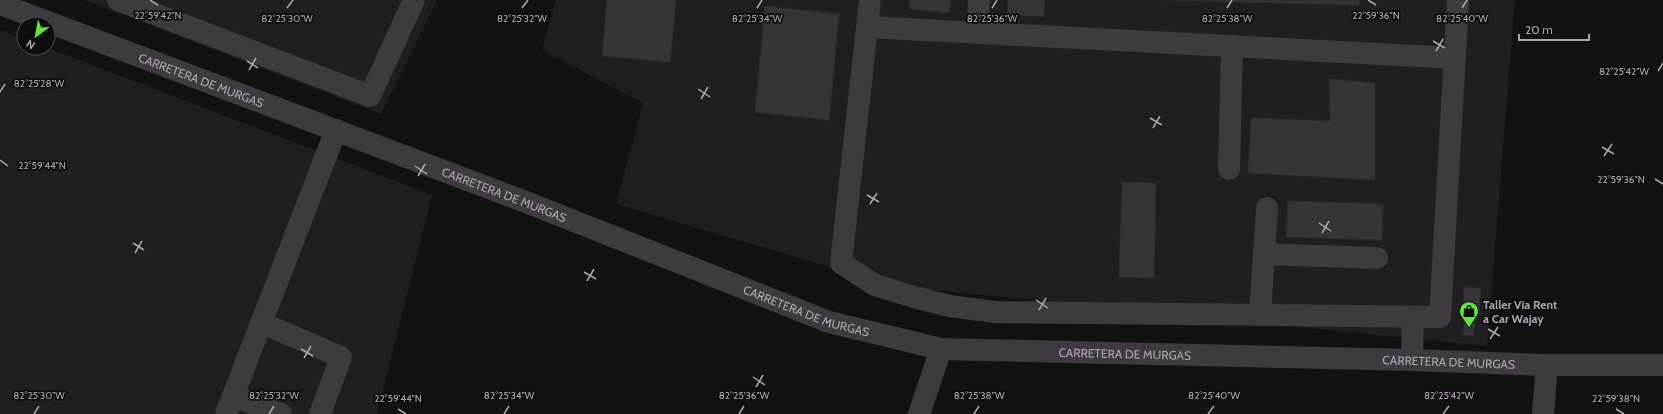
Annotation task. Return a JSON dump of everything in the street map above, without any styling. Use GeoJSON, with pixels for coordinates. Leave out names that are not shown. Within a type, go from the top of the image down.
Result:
{"type":"FeatureCollection","features":[{"type":"Feature","properties":{"kind":"street"},"geometry":{"type":"LineString","coordinates":[[118,0],[370,96],[414,0]]}},
{"type":"Feature","properties":{"kind":"street"},"geometry":{"type":"LineString","coordinates":[[870,0],[841,263],[875,285],[950,306],[995,312],[1440,318],[1458,0]]}},
{"type":"Feature","properties":{"kind":"street"},"geometry":{"type":"LineString","coordinates":[[977,32],[979,0]]}},
{"type":"Feature","properties":{"kind":"street","name":"CARRETERA DE MURGAS"},"geometry":{"type":"LineString","coordinates":[[0,4],[526,202],[829,322],[941,349],[1412,360],[1547,365],[1663,365]]}},
{"type":"Feature","properties":{"kind":"street"},"geometry":{"type":"LineString","coordinates":[[868,27],[1455,58]]}},
{"type":"Feature","properties":{"kind":"street"},"geometry":{"type":"LineString","coordinates":[[1229,169],[1232,46]]}},
{"type":"Feature","properties":{"kind":"street"},"geometry":{"type":"LineString","coordinates":[[281,414],[230,405],[336,130]]}},
{"type":"Feature","properties":{"kind":"street"},"geometry":{"type":"LineString","coordinates":[[1260,315],[1267,208]]}},
{"type":"Feature","properties":{"kind":"street"},"geometry":{"type":"LineString","coordinates":[[1265,254],[1377,258]]}},
{"type":"Feature","properties":{"kind":"street"},"geometry":{"type":"LineString","coordinates":[[1412,360],[1413,317]]}},
{"type":"Feature","properties":{"kind":"street"},"geometry":{"type":"LineString","coordinates":[[262,323],[341,357],[320,414]]}},
{"type":"Feature","properties":{"kind":"street"},"geometry":{"type":"LineString","coordinates":[[918,414],[941,349]]}},
{"type":"Feature","properties":{"kind":"street"},"geometry":{"type":"LineString","coordinates":[[1543,414],[1547,365]]}},
{"type":"Feature","properties":{"kind":"shaded area"},"geometry":{"type":"Polygon","coordinates":[[[84,0],[437,0],[381,114],[84,0]]]}},
{"type":"Feature","properties":{"kind":"shaded area"},"geometry":{"type":"Polygon","coordinates":[[[556,0],[1515,0],[1487,346],[894,286],[616,204],[643,103],[542,50],[556,0]]]}},
{"type":"Feature","properties":{"kind":"shaded area"},"geometry":{"type":"Polygon","coordinates":[[[0,30],[16,36],[16,56],[56,56],[56,51],[432,195],[377,414],[0,414],[0,30]]]}},
{"type":"Feature","properties":{"kind":"building"},"geometry":{"type":"Polygon","coordinates":[[[607,0],[676,0],[670,62],[602,56],[607,0]]]}},
{"type":"Feature","properties":{"kind":"building"},"geometry":{"type":"Polygon","coordinates":[[[910,0],[951,0],[949,13],[909,9],[910,0]]]}},
{"type":"Feature","properties":{"kind":"building"},"geometry":{"type":"Polygon","coordinates":[[[1008,0],[1045,0],[1044,17],[1007,14],[1008,0]]]}},
{"type":"Feature","properties":{"kind":"building"},"geometry":{"type":"Polygon","coordinates":[[[1167,0],[1359,0],[1359,5],[1167,0]]]}},
{"type":"Feature","properties":{"kind":"building"},"geometry":{"type":"Polygon","coordinates":[[[765,6],[839,14],[829,120],[755,112],[765,6]]]}},
{"type":"Feature","properties":{"kind":"building"},"geometry":{"type":"Polygon","coordinates":[[[1329,79],[1375,83],[1375,180],[1248,173],[1251,118],[1330,121],[1329,79]]]}},
{"type":"Feature","properties":{"kind":"building"},"geometry":{"type":"Polygon","coordinates":[[[1122,182],[1156,183],[1154,278],[1119,277],[1122,182]]]}},
{"type":"Feature","properties":{"kind":"building"},"geometry":{"type":"Polygon","coordinates":[[[1288,201],[1383,204],[1382,240],[1286,237],[1288,201]]]}},
{"type":"Feature","properties":{"kind":"building"},"geometry":{"type":"Polygon","coordinates":[[[1464,287],[1481,288],[1479,313],[1463,312],[1464,287]]]}},
{"type":"Feature","properties":{"kind":"building"},"geometry":{"type":"Polygon","coordinates":[[[1464,321],[1475,322],[1473,336],[1463,335],[1464,321]]]}},
{"type":"Feature","properties":{"kind":"place","name":"Taller Via Rent a Car Wajay"},"geometry":{"type":"Point","coordinates":[1469,328]}}]}
